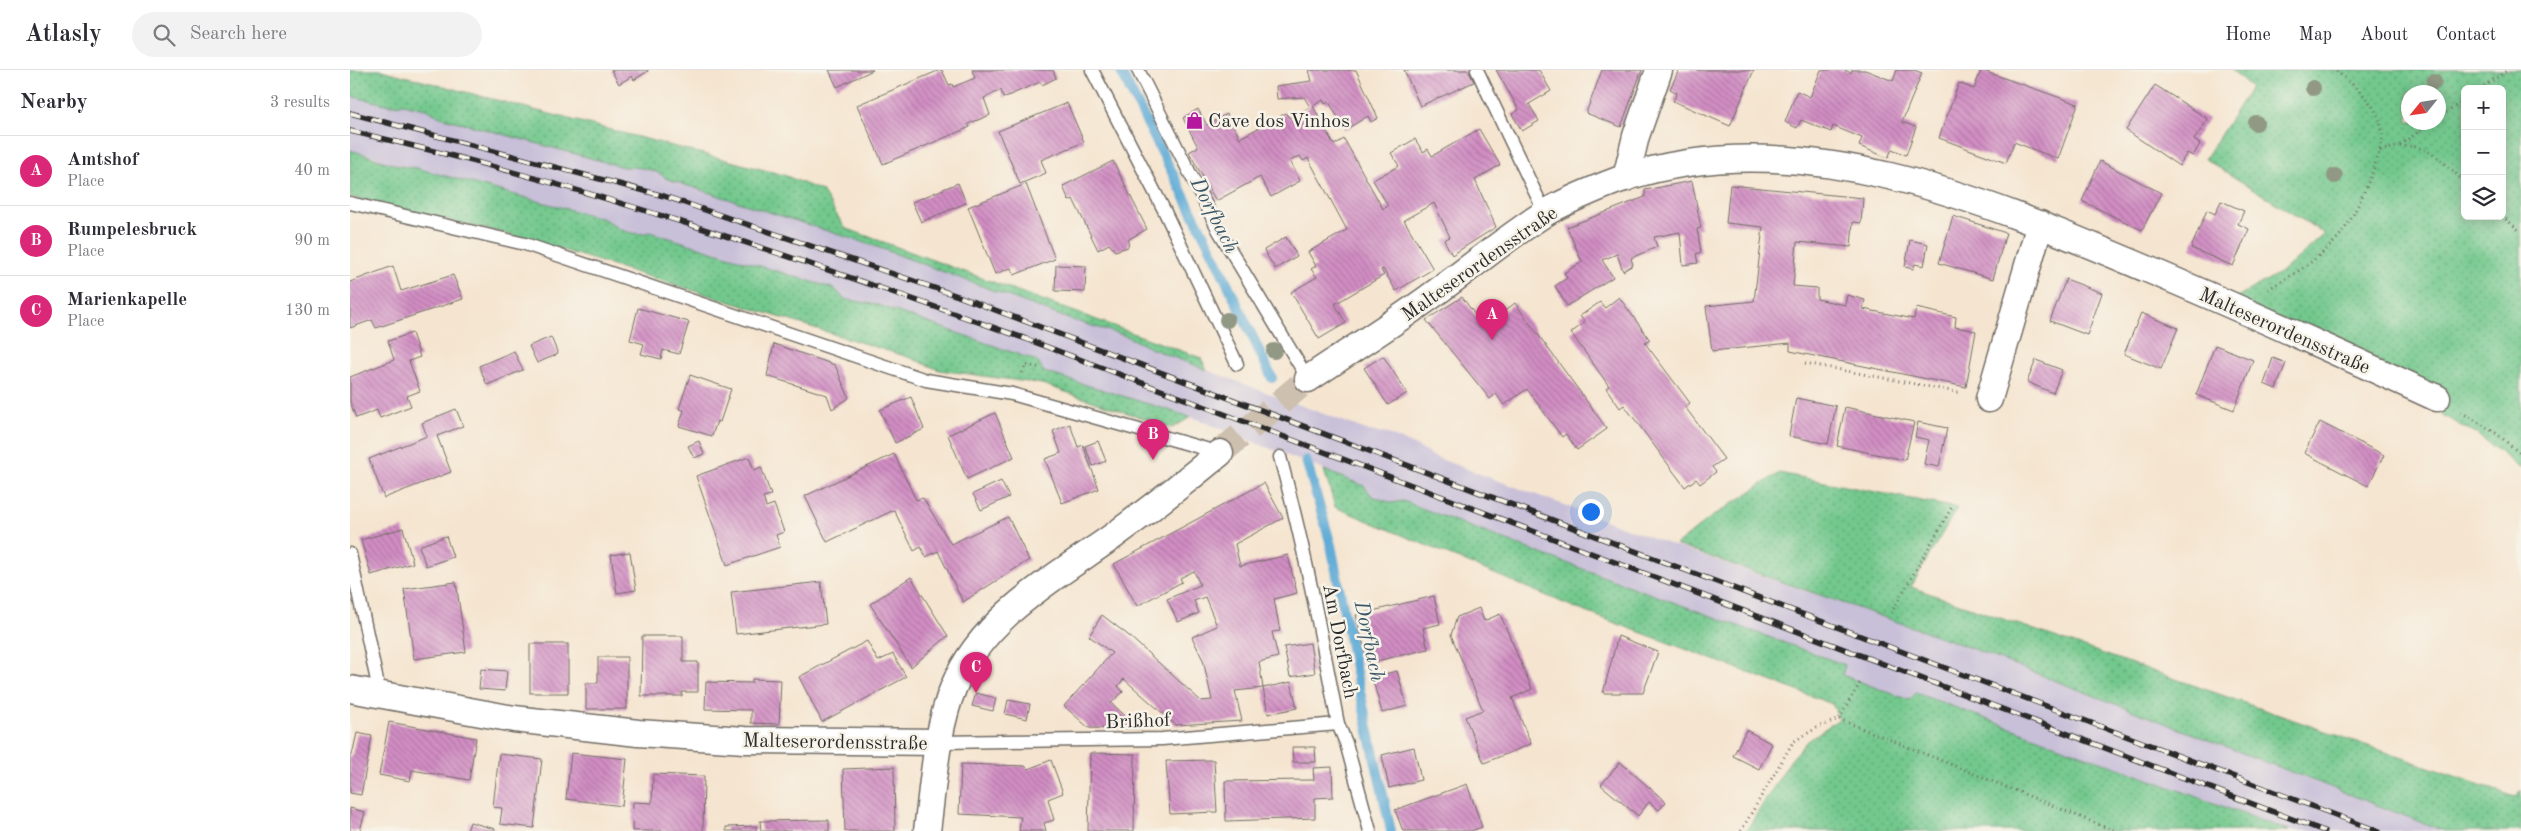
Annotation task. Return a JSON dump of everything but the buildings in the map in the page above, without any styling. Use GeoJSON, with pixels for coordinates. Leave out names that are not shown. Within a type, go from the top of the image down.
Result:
{"type":"FeatureCollection","features":[{"type":"Feature","properties":{"kind":"street"},"geometry":{"type":"LineString","coordinates":[[1626,178],[1636,136],[1659,70]]}},
{"type":"Feature","properties":{"kind":"street","name":"Malteserordensstraße"},"geometry":{"type":"LineString","coordinates":[[1308,379],[1424,302],[1545,213],[1626,178],[1681,164],[1737,159],[1798,161],[1846,167],[1901,178],[2040,224],[2234,306],[2437,398]]}},
{"type":"Feature","properties":{"kind":"street"},"geometry":{"type":"LineString","coordinates":[[1989,399],[2040,224]]}},
{"type":"Feature","properties":{"kind":"street","name":"Malteserordensstraße"},"geometry":{"type":"LineString","coordinates":[[350,689],[514,719],[638,733],[745,740],[939,742],[954,686],[975,649],[1016,605],[1112,537],[1220,453]]}},
{"type":"Feature","properties":{"kind":"street"},"geometry":{"type":"LineString","coordinates":[[927,831],[939,742]]}},
{"type":"Feature","properties":{"kind":"lane"},"geometry":{"type":"LineString","coordinates":[[1092,70],[1163,208],[1237,364]]}},
{"type":"Feature","properties":{"kind":"lane"},"geometry":{"type":"LineString","coordinates":[[1138,70],[1219,231],[1308,379]]}},
{"type":"Feature","properties":{"kind":"lane"},"geometry":{"type":"LineString","coordinates":[[1477,70],[1545,213]]}},
{"type":"Feature","properties":{"kind":"lane"},"geometry":{"type":"LineString","coordinates":[[350,203],[525,244],[926,380],[1012,394],[1220,453]]}},
{"type":"Feature","properties":{"kind":"lane","name":"Am Dorfbach"},"geometry":{"type":"LineString","coordinates":[[1280,457],[1314,597],[1338,724],[1346,742],[1370,831]]}},
{"type":"Feature","properties":{"kind":"lane"},"geometry":{"type":"LineString","coordinates":[[350,554],[380,695]]}},
{"type":"Feature","properties":{"kind":"lane","name":"Brißhof"},"geometry":{"type":"LineString","coordinates":[[939,742],[1162,739],[1338,724]]}},
{"type":"Feature","properties":{"kind":"path"},"geometry":{"type":"LineString","coordinates":[[2234,306],[2284,280],[2321,254],[2342,233],[2362,194],[2383,137],[2380,121],[2372,105],[2335,70]]}},
{"type":"Feature","properties":{"kind":"path"},"geometry":{"type":"LineString","coordinates":[[2486,85],[2508,70]]}},
{"type":"Feature","properties":{"kind":"path"},"geometry":{"type":"LineString","coordinates":[[2446,113],[2461,103]]}},
{"type":"Feature","properties":{"kind":"path"},"geometry":{"type":"LineString","coordinates":[[2379,152],[2399,145],[2421,130]]}},
{"type":"Feature","properties":{"kind":"path"},"geometry":{"type":"LineString","coordinates":[[2399,145],[2434,154],[2461,178]]}},
{"type":"Feature","properties":{"kind":"path"},"geometry":{"type":"LineString","coordinates":[[2506,219],[2521,232]]}},
{"type":"Feature","properties":{"kind":"path"},"geometry":{"type":"LineString","coordinates":[[1805,363],[1989,399]]}},
{"type":"Feature","properties":{"kind":"path"},"geometry":{"type":"LineString","coordinates":[[1018,379],[1026,365],[1041,368]]}},
{"type":"Feature","properties":{"kind":"path"},"geometry":{"type":"LineString","coordinates":[[2437,398],[2497,434],[2521,454]]}},
{"type":"Feature","properties":{"kind":"path"},"geometry":{"type":"LineString","coordinates":[[1891,613],[1952,507]]}},
{"type":"Feature","properties":{"kind":"path"},"geometry":{"type":"LineString","coordinates":[[1741,831],[1793,742],[1818,727],[1839,719],[1861,681]]}},
{"type":"Feature","properties":{"kind":"path"},"geometry":{"type":"LineString","coordinates":[[1839,719],[2115,831]]}},
{"type":"Feature","properties":{"kind":"shaded area"},"geometry":{"type":"Polygon","coordinates":[[[350,96],[390,105],[403,104],[427,109],[440,117],[623,167],[638,167],[661,173],[668,179],[880,248],[1069,319],[1126,336],[1188,363],[1369,431],[1388,434],[1418,447],[1432,456],[1666,543],[1955,642],[2444,831],[2289,831],[1916,693],[1909,700],[1842,675],[1845,665],[1403,501],[1392,503],[1372,496],[1364,486],[1191,417],[1044,372],[1037,361],[878,305],[844,299],[616,228],[604,219],[416,168],[384,162],[376,157],[350,150],[350,96]]]}},
{"type":"Feature","properties":{"kind":"green space"},"geometry":{"type":"Polygon","coordinates":[[[350,70],[381,70],[784,175],[822,191],[845,228],[1201,358],[1207,370],[1150,348],[1126,336],[1069,319],[880,248],[667,179],[652,170],[623,167],[440,117],[426,109],[403,104],[390,105],[350,96],[350,70]]]}},
{"type":"Feature","properties":{"kind":"green space"},"geometry":{"type":"Polygon","coordinates":[[[2232,70],[2521,70],[2521,469],[2475,433],[2440,414],[2448,397],[2235,298],[2283,271],[2325,234],[2205,159],[2251,87],[2232,70]]]}},
{"type":"Feature","properties":{"kind":"green space"},"geometry":{"type":"Polygon","coordinates":[[[350,150],[391,163],[416,168],[604,219],[626,232],[638,234],[650,232],[835,289],[844,299],[878,305],[1037,361],[1044,372],[1191,417],[1172,428],[1042,384],[939,370],[911,358],[527,239],[350,197],[350,150]]]}},
{"type":"Feature","properties":{"kind":"green space"},"geometry":{"type":"Polygon","coordinates":[[[1324,470],[1364,486],[1372,496],[1392,503],[1403,501],[1845,665],[1842,675],[1909,700],[1916,693],[2289,831],[1746,831],[1790,761],[1807,741],[1839,719],[1832,704],[1578,609],[1335,507],[1324,470]]]}},
{"type":"Feature","properties":{"kind":"green space"},"geometry":{"type":"Polygon","coordinates":[[[1779,473],[1957,508],[1911,587],[2515,797],[2521,790],[2521,831],[2444,831],[1955,642],[1676,545],[1710,518],[1779,473]]]}},
{"type":"Feature","properties":{"kind":"waterway","name":"Dorfbach"},"geometry":{"type":"LineString","coordinates":[[1120,70],[1214,255],[1272,378]]}},
{"type":"Feature","properties":{"kind":"waterway","name":"Dorfbach"},"geometry":{"type":"LineString","coordinates":[[1306,460],[1331,545],[1357,678],[1391,831]]}},
{"type":"Feature","properties":{"kind":"tunnel"},"geometry":{"type":"LineString","coordinates":[[1220,453],[1308,379]]}},
{"type":"Feature","properties":{"kind":"railway"},"geometry":{"type":"LineString","coordinates":[[350,113],[664,196],[958,296],[2378,831]]}},
{"type":"Feature","properties":{"kind":"railway"},"geometry":{"type":"LineString","coordinates":[[350,131],[522,174],[608,199],[861,281],[1029,340],[2324,831]]}},
{"type":"Feature","properties":{"kind":"place","name":"Cave dos Vinhos"},"geometry":{"type":"Point","coordinates":[1194,120]}},
{"type":"Feature","properties":{"kind":"place","name":"Amtshof"},"geometry":{"type":"Point","coordinates":[1492,340]}},
{"type":"Feature","properties":{"kind":"place","name":"Rumpelesbruck"},"geometry":{"type":"Point","coordinates":[1153,460]}},
{"type":"Feature","properties":{"kind":"place","name":"Marienkapelle"},"geometry":{"type":"Point","coordinates":[976,693]}}]}
